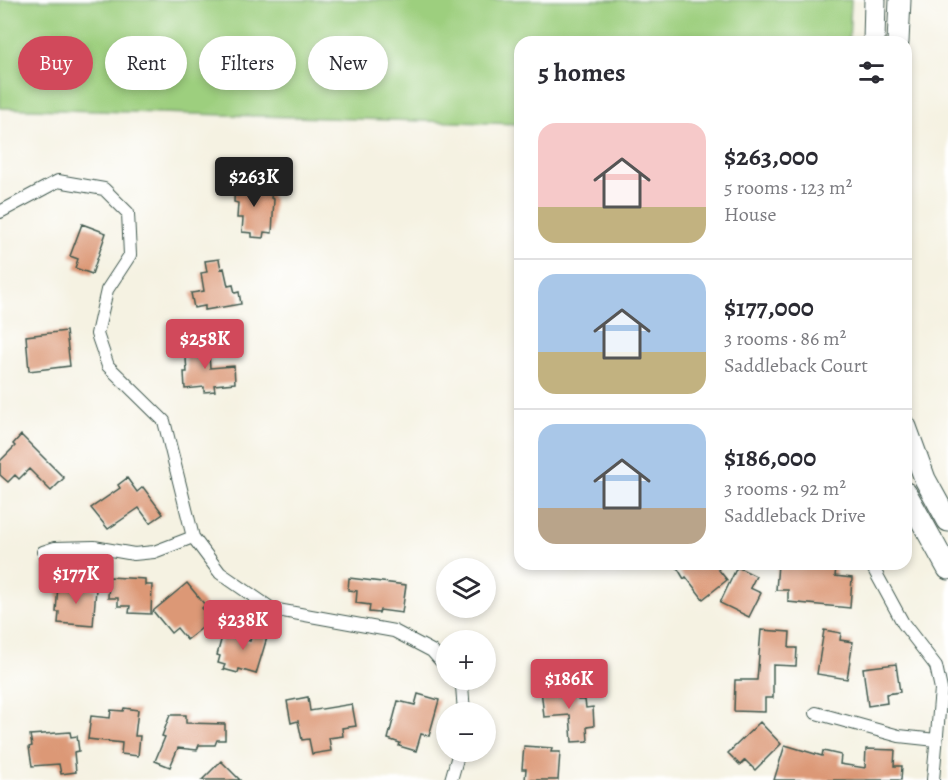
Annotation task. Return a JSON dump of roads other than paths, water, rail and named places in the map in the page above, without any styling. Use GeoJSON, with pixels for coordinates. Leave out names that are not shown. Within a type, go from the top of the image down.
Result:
{"type":"FeatureCollection","features":[{"type":"Feature","properties":{"kind":"highway"},"geometry":{"type":"LineString","coordinates":[[874,36],[875,0]]}},
{"type":"Feature","properties":{"kind":"highway"},"geometry":{"type":"LineString","coordinates":[[898,36],[900,0]]}},
{"type":"Feature","properties":{"kind":"highway"},"geometry":{"type":"LineString","coordinates":[[912,443],[925,479],[948,521]]}},
{"type":"Feature","properties":{"kind":"highway"},"geometry":{"type":"LineString","coordinates":[[912,504],[948,569]]}},
{"type":"Feature","properties":{"kind":"street"},"geometry":{"type":"LineString","coordinates":[[0,212],[58,181],[104,189],[128,213],[130,255],[107,290],[97,334],[108,366],[164,421],[193,537],[220,573],[272,609],[394,631],[432,651],[436,656]]}},
{"type":"Feature","properties":{"kind":"street"},"geometry":{"type":"LineString","coordinates":[[43,552],[55,548],[94,547],[134,554],[154,552],[193,537]]}},
{"type":"Feature","properties":{"kind":"street"},"geometry":{"type":"LineString","coordinates":[[874,570],[903,623],[936,666],[941,688],[933,780]]}},
{"type":"Feature","properties":{"kind":"street"},"geometry":{"type":"LineString","coordinates":[[816,713],[899,736],[936,740]]}},
{"type":"Feature","properties":{"kind":"street"},"geometry":{"type":"LineString","coordinates":[[451,780],[456,762]]}}]}
